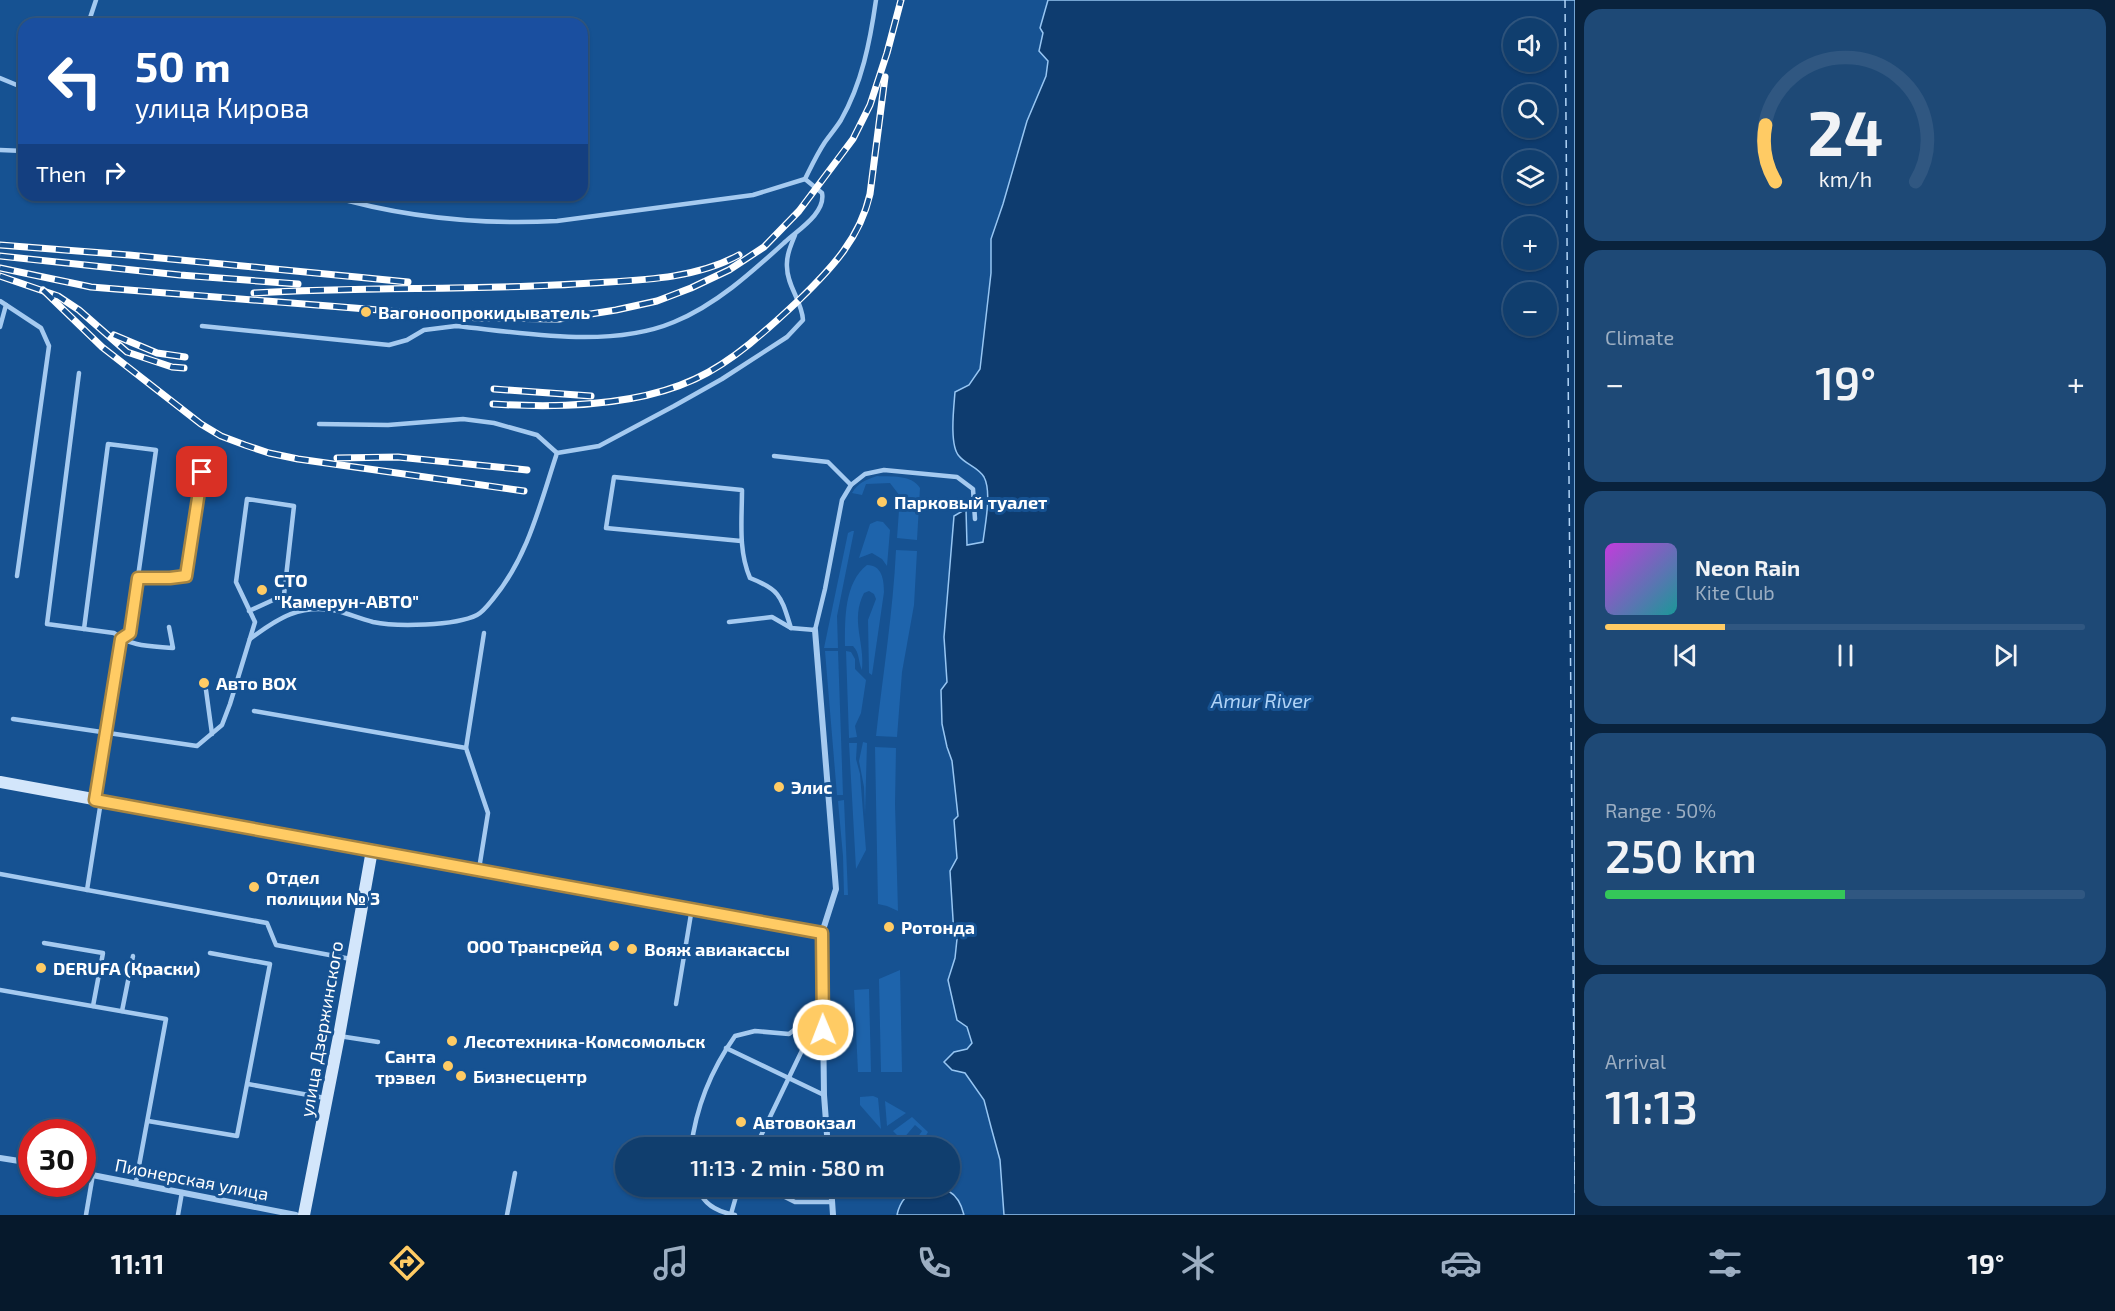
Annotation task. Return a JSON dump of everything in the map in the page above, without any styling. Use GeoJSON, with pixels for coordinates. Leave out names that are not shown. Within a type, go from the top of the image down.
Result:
{"type":"FeatureCollection","features":[{"type":"Feature","properties":{"kind":"main road"},"geometry":{"type":"LineString","coordinates":[[0,782],[372,850]]}},
{"type":"Feature","properties":{"kind":"main road","name":"улица Дзержинского"},"geometry":{"type":"LineString","coordinates":[[304,1215],[372,850]]}},
{"type":"Feature","properties":{"kind":"street"},"geometry":{"type":"LineString","coordinates":[[815,630],[836,889],[822,933],[824,1095],[827,1137]]}},
{"type":"Feature","properties":{"kind":"street"},"geometry":{"type":"LineString","coordinates":[[372,850],[822,933]]}},
{"type":"Feature","properties":{"kind":"street"},"geometry":{"type":"LineString","coordinates":[[0,1158],[18,1161]]}},
{"type":"Feature","properties":{"kind":"street","name":"Пионерская улица"},"geometry":{"type":"LineString","coordinates":[[96,1175],[296,1215]]}},
{"type":"Feature","properties":{"kind":"street"},"geometry":{"type":"LineString","coordinates":[[832,1197],[834,1215]]}},
{"type":"Feature","properties":{"kind":"lane"},"geometry":{"type":"LineString","coordinates":[[90,18],[96,0]]}},
{"type":"Feature","properties":{"kind":"lane"},"geometry":{"type":"LineString","coordinates":[[348,201],[413,214],[475,221],[526,222],[753,195],[805,179],[853,95],[870,38],[876,0]]}},
{"type":"Feature","properties":{"kind":"lane"},"geometry":{"type":"LineString","coordinates":[[0,78],[18,86]]}},
{"type":"Feature","properties":{"kind":"lane"},"geometry":{"type":"LineString","coordinates":[[0,150],[18,151]]}},
{"type":"Feature","properties":{"kind":"lane"},"geometry":{"type":"LineString","coordinates":[[202,326],[389,345],[407,340],[424,330],[456,326],[578,338],[626,335],[672,323],[700,309],[759,266],[816,213],[823,199],[822,193],[805,179]]}},
{"type":"Feature","properties":{"kind":"lane"},"geometry":{"type":"LineString","coordinates":[[557,453],[599,446],[722,380],[787,337],[803,321],[803,310],[789,282],[786,267],[787,256],[796,232]]}},
{"type":"Feature","properties":{"kind":"lane"},"geometry":{"type":"LineString","coordinates":[[0,301],[41,328],[49,346],[17,576]]}},
{"type":"Feature","properties":{"kind":"lane"},"geometry":{"type":"LineString","coordinates":[[0,327],[6,305]]}},
{"type":"Feature","properties":{"kind":"lane"},"geometry":{"type":"LineString","coordinates":[[80,373],[47,624],[114,633],[121,639],[135,644],[173,648],[169,627]]}},
{"type":"Feature","properties":{"kind":"lane"},"geometry":{"type":"LineString","coordinates":[[319,424],[388,424],[463,419],[494,423],[537,435],[557,453]]}},
{"type":"Feature","properties":{"kind":"lane"},"geometry":{"type":"LineString","coordinates":[[84,629],[108,444],[156,450],[130,633],[121,639],[106,733],[87,890]]}},
{"type":"Feature","properties":{"kind":"lane"},"geometry":{"type":"LineString","coordinates":[[138,578],[186,576],[205,451]]}},
{"type":"Feature","properties":{"kind":"lane"},"geometry":{"type":"LineString","coordinates":[[250,639],[293,612],[311,609],[339,612],[390,625],[439,624],[477,615],[502,588],[524,548],[545,495],[557,453]]}},
{"type":"Feature","properties":{"kind":"lane"},"geometry":{"type":"LineString","coordinates":[[774,456],[828,462],[851,485]]}},
{"type":"Feature","properties":{"kind":"lane"},"geometry":{"type":"LineString","coordinates":[[729,622],[772,617],[791,628],[815,630],[842,500],[851,485],[865,474],[884,470],[957,477],[973,489],[975,519]]}},
{"type":"Feature","properties":{"kind":"lane"},"geometry":{"type":"LineString","coordinates":[[741,541],[606,528],[614,477],[742,490],[741,541],[745,566],[750,579],[771,586],[783,602],[791,628]]}},
{"type":"Feature","properties":{"kind":"lane"},"geometry":{"type":"LineString","coordinates":[[13,719],[197,746],[222,725],[255,622],[249,611],[236,582],[247,499],[294,506],[284,595],[249,611]]}},
{"type":"Feature","properties":{"kind":"lane"},"geometry":{"type":"LineString","coordinates":[[479,870],[488,813],[466,748],[484,633]]}},
{"type":"Feature","properties":{"kind":"lane"},"geometry":{"type":"LineString","coordinates":[[206,690],[212,734]]}},
{"type":"Feature","properties":{"kind":"lane"},"geometry":{"type":"LineString","coordinates":[[254,711],[466,748]]}},
{"type":"Feature","properties":{"kind":"lane"},"geometry":{"type":"LineString","coordinates":[[0,873],[267,923],[276,945],[353,959]]}},
{"type":"Feature","properties":{"kind":"lane"},"geometry":{"type":"LineString","coordinates":[[676,1004],[692,908]]}},
{"type":"Feature","properties":{"kind":"lane"},"geometry":{"type":"LineString","coordinates":[[44,943],[103,953],[93,1006]]}},
{"type":"Feature","properties":{"kind":"lane"},"geometry":{"type":"LineString","coordinates":[[148,1121],[237,1136],[270,963],[210,953]]}},
{"type":"Feature","properties":{"kind":"lane"},"geometry":{"type":"LineString","coordinates":[[122,1011],[133,956]]}},
{"type":"Feature","properties":{"kind":"lane"},"geometry":{"type":"LineString","coordinates":[[0,990],[166,1019],[136,1182]]}},
{"type":"Feature","properties":{"kind":"lane"},"geometry":{"type":"LineString","coordinates":[[692,1137],[701,1100],[726,1048],[735,1036],[754,1031],[789,1034],[822,1008]]}},
{"type":"Feature","properties":{"kind":"lane"},"geometry":{"type":"LineString","coordinates":[[760,1137],[822,1008]]}},
{"type":"Feature","properties":{"kind":"lane"},"geometry":{"type":"LineString","coordinates":[[339,1036],[378,1042]]}},
{"type":"Feature","properties":{"kind":"lane"},"geometry":{"type":"LineString","coordinates":[[726,1048],[824,1095]]}},
{"type":"Feature","properties":{"kind":"lane"},"geometry":{"type":"LineString","coordinates":[[248,1084],[327,1098]]}},
{"type":"Feature","properties":{"kind":"lane"},"geometry":{"type":"LineString","coordinates":[[507,1215],[515,1173]]}},
{"type":"Feature","properties":{"kind":"lane"},"geometry":{"type":"LineString","coordinates":[[178,1215],[182,1192]]}},
{"type":"Feature","properties":{"kind":"lane"},"geometry":{"type":"LineString","coordinates":[[86,1215],[89,1197]]}},
{"type":"Feature","properties":{"kind":"lane"},"geometry":{"type":"LineString","coordinates":[[701,1197],[708,1205],[733,1215],[737,1197]]}},
{"type":"Feature","properties":{"kind":"lane"},"geometry":{"type":"LineString","coordinates":[[785,1197],[795,1202],[832,1202]]}},
{"type":"Feature","properties":{"kind":"shaded area"},"geometry":{"type":"Polygon","coordinates":[[[877,476],[906,478],[920,488],[917,540],[897,538],[900,496],[890,483],[866,484],[862,495],[852,493],[862,482],[877,476]]]}},
{"type":"Feature","properties":{"kind":"shaded area"},"geometry":{"type":"Polygon","coordinates":[[[877,521],[883,522],[890,530],[887,566],[882,559],[872,553],[859,558],[870,524],[877,521]]]}},
{"type":"Feature","properties":{"kind":"shaded area"},"geometry":{"type":"Polygon","coordinates":[[[854,531],[837,616],[838,648],[824,648],[848,533],[854,531]]]}},
{"type":"Feature","properties":{"kind":"shaded area"},"geometry":{"type":"Polygon","coordinates":[[[896,550],[917,551],[914,605],[902,672],[897,737],[876,736],[890,620],[896,550]]]}},
{"type":"Feature","properties":{"kind":"shaded area"},"geometry":{"type":"Polygon","coordinates":[[[867,565],[879,570],[884,587],[872,675],[869,673],[868,620],[876,599],[869,591],[864,593],[858,612],[862,670],[853,646],[845,646],[847,602],[854,581],[867,565]]]}},
{"type":"Feature","properties":{"kind":"shaded area"},"geometry":{"type":"Polygon","coordinates":[[[825,651],[838,651],[843,795],[837,795],[825,651]]]}},
{"type":"Feature","properties":{"kind":"shaded area"},"geometry":{"type":"Polygon","coordinates":[[[846,651],[851,652],[855,659],[855,669],[866,680],[861,713],[855,726],[857,737],[849,738],[846,651]]]}},
{"type":"Feature","properties":{"kind":"shaded area"},"geometry":{"type":"Polygon","coordinates":[[[863,742],[867,743],[865,815],[864,787],[859,761],[863,742]]]}},
{"type":"Feature","properties":{"kind":"shaded area"},"geometry":{"type":"Polygon","coordinates":[[[849,743],[857,743],[856,759],[860,774],[866,850],[856,869],[849,743]]]}},
{"type":"Feature","properties":{"kind":"shaded area"},"geometry":{"type":"Polygon","coordinates":[[[875,747],[896,748],[898,911],[878,904],[875,747]]]}},
{"type":"Feature","properties":{"kind":"shaded area"},"geometry":{"type":"Polygon","coordinates":[[[844,800],[848,895],[844,895],[838,801],[844,800]]]}},
{"type":"Feature","properties":{"kind":"shaded area"},"geometry":{"type":"Polygon","coordinates":[[[900,970],[902,1072],[881,1072],[879,979],[900,970]]]}},
{"type":"Feature","properties":{"kind":"shaded area"},"geometry":{"type":"Polygon","coordinates":[[[869,989],[871,1072],[858,1072],[854,990],[869,989]]]}},
{"type":"Feature","properties":{"kind":"shaded area"},"geometry":{"type":"Polygon","coordinates":[[[860,1097],[878,1098],[881,1129],[860,1105],[860,1097]]]}},
{"type":"Feature","properties":{"kind":"shaded area"},"geometry":{"type":"Polygon","coordinates":[[[885,1101],[906,1113],[887,1126],[885,1101]]]}},
{"type":"Feature","properties":{"kind":"shaded area"},"geometry":{"type":"Polygon","coordinates":[[[912,1117],[928,1132],[925,1137],[918,1137],[922,1131],[915,1125],[905,1137],[899,1137],[893,1131],[912,1117]]]}},
{"type":"Feature","properties":{"kind":"water","name":"Amur River"},"geometry":{"type":"Polygon","coordinates":[[[1048,0],[1575,0],[1575,1215],[1004,1215],[1000,1160],[984,1100],[965,1073],[952,1070],[944,1062],[954,1052],[967,1049],[972,1043],[967,1027],[957,1020],[948,980],[955,958],[957,939],[954,935],[950,871],[957,858],[954,820],[958,816],[952,761],[942,724],[941,690],[947,682],[944,637],[954,516],[966,509],[967,545],[983,542],[988,500],[984,477],[956,451],[953,425],[955,392],[969,385],[980,369],[991,273],[991,239],[1027,121],[1046,76],[1048,61],[1039,51],[1043,33],[1040,28],[1048,0]]]}},
{"type":"Feature","properties":{"kind":"water"},"geometry":{"type":"Polygon","coordinates":[[[905,1197],[956,1197],[964,1215],[897,1215],[905,1197]]]}},
{"type":"Feature","properties":{"kind":"ferry route"},"geometry":{"type":"LineString","coordinates":[[1565,0],[1575,1193]]}},
{"type":"Feature","properties":{"kind":"railway"},"geometry":{"type":"LineString","coordinates":[[0,268],[91,287],[479,318],[559,319],[657,301],[729,270],[764,247],[799,211],[853,139],[870,105],[901,0]]}},
{"type":"Feature","properties":{"kind":"railway"},"geometry":{"type":"LineString","coordinates":[[493,404],[569,405],[648,395],[672,388],[709,372],[750,343],[823,276],[834,264],[859,225],[870,194],[885,77]]}},
{"type":"Feature","properties":{"kind":"railway"},"geometry":{"type":"LineString","coordinates":[[0,245],[408,282]]}},
{"type":"Feature","properties":{"kind":"railway"},"geometry":{"type":"LineString","coordinates":[[254,293],[508,287],[629,281],[686,274],[739,255]]}},
{"type":"Feature","properties":{"kind":"railway"},"geometry":{"type":"LineString","coordinates":[[0,256],[180,275],[298,284]]}},
{"type":"Feature","properties":{"kind":"railway"},"geometry":{"type":"LineString","coordinates":[[0,276],[58,296],[79,310],[127,352],[172,367],[184,368]]}},
{"type":"Feature","properties":{"kind":"railway"},"geometry":{"type":"LineString","coordinates":[[43,290],[102,347],[201,424],[221,436],[269,453],[298,459],[524,491]]}},
{"type":"Feature","properties":{"kind":"railway"},"geometry":{"type":"LineString","coordinates":[[114,335],[157,353],[185,357]]}},
{"type":"Feature","properties":{"kind":"railway"},"geometry":{"type":"LineString","coordinates":[[494,389],[591,396]]}},
{"type":"Feature","properties":{"kind":"railway"},"geometry":{"type":"LineString","coordinates":[[337,458],[398,457],[527,470]]}},
{"type":"Feature","properties":{"kind":"place","name":"Вагоноопрокидыватель"},"geometry":{"type":"Point","coordinates":[366,312]}},
{"type":"Feature","properties":{"kind":"place","name":"Парковый туалет"},"geometry":{"type":"Point","coordinates":[882,502]}},
{"type":"Feature","properties":{"kind":"place","name":"СТО \"Камерун-АВТО\""},"geometry":{"type":"Point","coordinates":[262,590]}},
{"type":"Feature","properties":{"kind":"place","name":"Авто BOX"},"geometry":{"type":"Point","coordinates":[204,683]}},
{"type":"Feature","properties":{"kind":"place","name":"Элис"},"geometry":{"type":"Point","coordinates":[779,787]}},
{"type":"Feature","properties":{"kind":"place","name":"Отдел полиции № 3"},"geometry":{"type":"Point","coordinates":[254,887]}},
{"type":"Feature","properties":{"kind":"place","name":"Ротонда"},"geometry":{"type":"Point","coordinates":[889,927]}},
{"type":"Feature","properties":{"kind":"place","name":"ООО Трансрейд"},"geometry":{"type":"Point","coordinates":[614,946]}},
{"type":"Feature","properties":{"kind":"place","name":"Вояж авиакассы"},"geometry":{"type":"Point","coordinates":[632,949]}},
{"type":"Feature","properties":{"kind":"place","name":"DERUFA (Краски)"},"geometry":{"type":"Point","coordinates":[41,968]}},
{"type":"Feature","properties":{"kind":"place","name":"Лесотехника-Комсомольск"},"geometry":{"type":"Point","coordinates":[452,1041]}},
{"type":"Feature","properties":{"kind":"place","name":"Санта трэвел"},"geometry":{"type":"Point","coordinates":[448,1066]}},
{"type":"Feature","properties":{"kind":"place","name":"Бизнесцентр"},"geometry":{"type":"Point","coordinates":[461,1076]}},
{"type":"Feature","properties":{"kind":"place","name":"Автовокзал"},"geometry":{"type":"Point","coordinates":[741,1122]}},
{"type":"Feature","properties":{"kind":"route"},"geometry":{"type":"LineString","coordinates":[[202,472],[186,576],[138,578],[135,586],[130,633],[121,639],[95,800],[822,933],[823,1030]]}}]}
